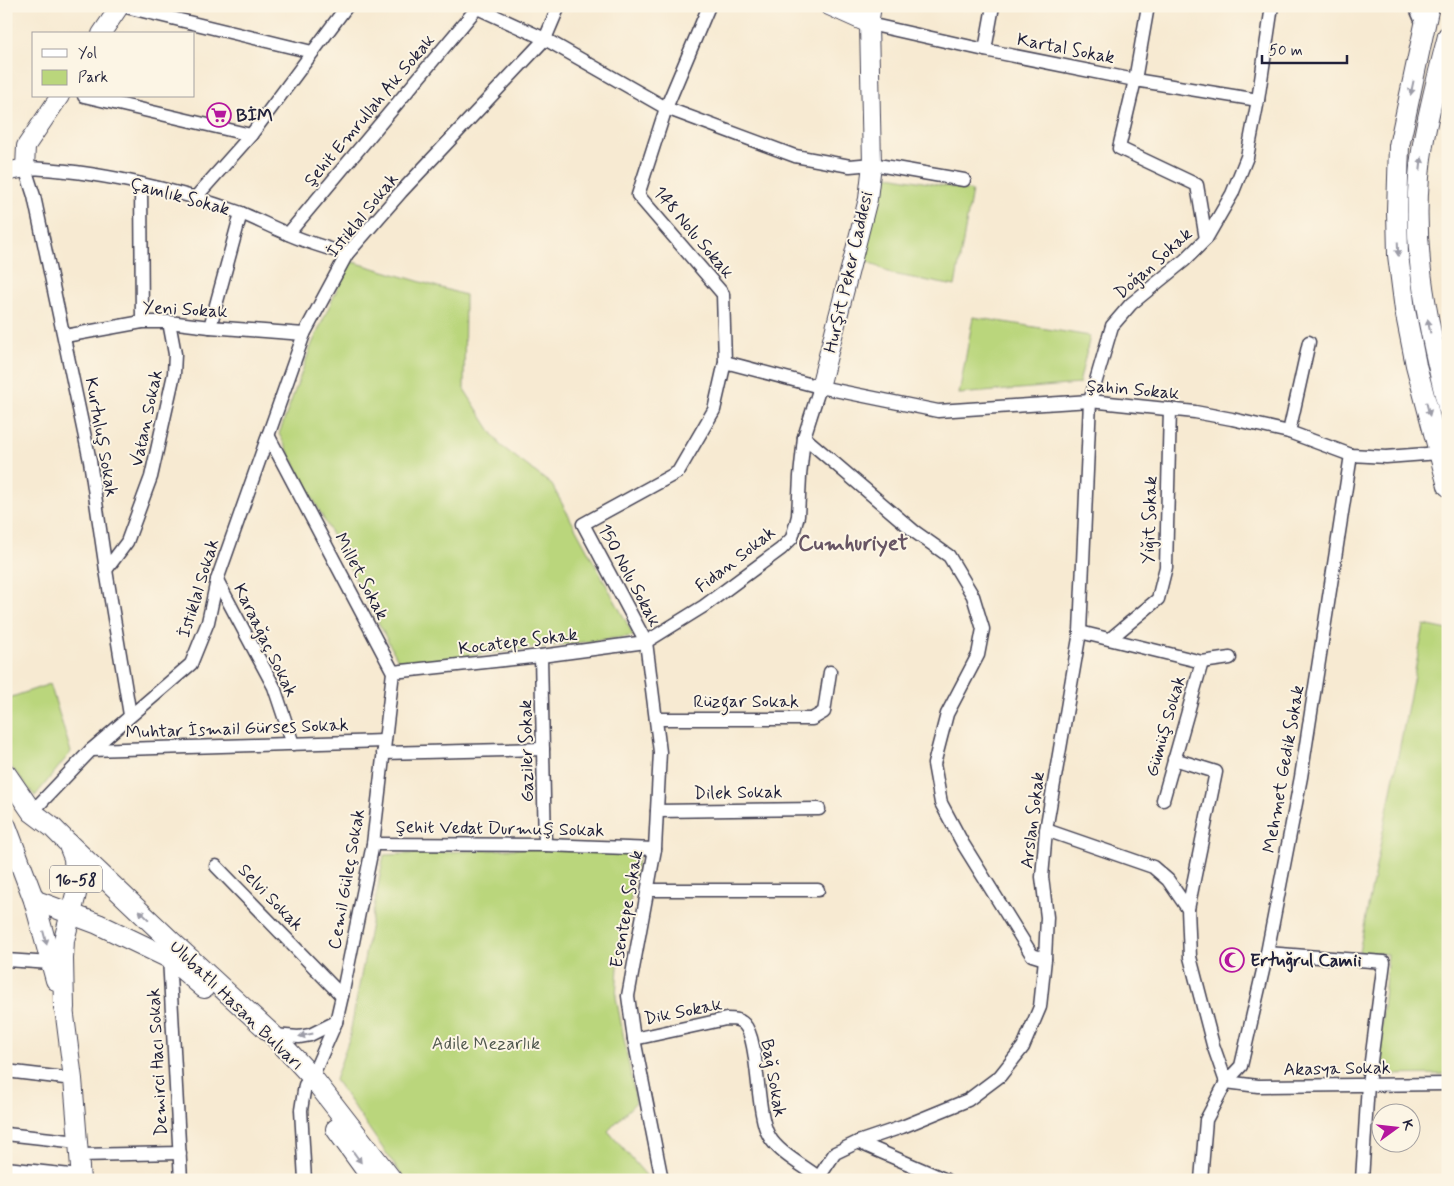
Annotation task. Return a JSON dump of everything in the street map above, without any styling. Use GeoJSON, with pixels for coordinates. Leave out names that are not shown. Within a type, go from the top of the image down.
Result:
{"type":"FeatureCollection","features":[{"type":"Feature","properties":{"kind":"main road"},"geometry":{"type":"LineString","coordinates":[[1429,6],[1399,146],[1398,255],[1409,328],[1448,486]]}},
{"type":"Feature","properties":{"kind":"main road"},"geometry":{"type":"LineString","coordinates":[[1448,36],[1423,144],[1418,195],[1418,253],[1429,329],[1448,407]]}},
{"type":"Feature","properties":{"kind":"main road","name":"16-58"},"geometry":{"type":"LineString","coordinates":[[6,774],[32,812],[52,827],[68,843],[74,858],[76,894],[72,914],[57,961]]}},
{"type":"Feature","properties":{"kind":"main road"},"geometry":{"type":"LineString","coordinates":[[8,831],[32,812]]}},
{"type":"Feature","properties":{"kind":"main road","name":"16-58"},"geometry":{"type":"LineString","coordinates":[[8,831],[14,862],[34,900],[57,961],[64,1008]]}},
{"type":"Feature","properties":{"kind":"main road","name":"Ulubatlı Hasan Bulvarı"},"geometry":{"type":"LineString","coordinates":[[68,843],[228,1010],[308,1081],[373,1180]]}},
{"type":"Feature","properties":{"kind":"main road","name":"Ulubatlı Hasan Bulvarı"},"geometry":{"type":"LineString","coordinates":[[34,900],[131,939],[170,950],[273,1035],[308,1081],[392,1180]]}},
{"type":"Feature","properties":{"kind":"street"},"geometry":{"type":"LineString","coordinates":[[102,32],[121,6],[312,52]]}},
{"type":"Feature","properties":{"kind":"street"},"geometry":{"type":"LineString","coordinates":[[195,198],[250,135],[347,6]]}},
{"type":"Feature","properties":{"kind":"street"},"geometry":{"type":"LineString","coordinates":[[545,39],[559,6]]}},
{"type":"Feature","properties":{"kind":"street"},"geometry":{"type":"LineString","coordinates":[[666,108],[709,6]]}},
{"type":"Feature","properties":{"kind":"street"},"geometry":{"type":"LineString","coordinates":[[829,6],[869,24]]}},
{"type":"Feature","properties":{"kind":"street","name":"Hurşit Peker Caddesi"},"geometry":{"type":"LineString","coordinates":[[820,387],[868,199],[872,164],[869,24],[872,6]]}},
{"type":"Feature","properties":{"kind":"street"},"geometry":{"type":"LineString","coordinates":[[985,50],[993,6]]}},
{"type":"Feature","properties":{"kind":"street"},"geometry":{"type":"LineString","coordinates":[[1148,6],[1135,80],[1119,148],[1197,185],[1206,240]]}},
{"type":"Feature","properties":{"kind":"street","name":"Doğan Sokak"},"geometry":{"type":"LineString","coordinates":[[1090,401],[1112,326],[1131,304],[1185,260],[1206,240],[1232,194],[1247,157],[1258,100],[1272,6]]}},
{"type":"Feature","properties":{"kind":"street"},"geometry":{"type":"LineString","coordinates":[[1415,6],[1425,30]]}},
{"type":"Feature","properties":{"kind":"street"},"geometry":{"type":"LineString","coordinates":[[475,7],[545,39],[666,108],[795,156],[850,166],[872,164],[964,180]]}},
{"type":"Feature","properties":{"kind":"street","name":"Şehit Emrullah Ak Sokak"},"geometry":{"type":"LineString","coordinates":[[288,234],[475,7]]}},
{"type":"Feature","properties":{"kind":"street","name":"Kartal Sokak"},"geometry":{"type":"LineString","coordinates":[[869,24],[985,50],[1135,80],[1258,100]]}},
{"type":"Feature","properties":{"kind":"street","name":"İstiklal Sokak"},"geometry":{"type":"LineString","coordinates":[[32,812],[91,750],[191,664],[208,622],[217,580],[304,334],[347,254],[401,192],[545,39]]}},
{"type":"Feature","properties":{"kind":"street"},"geometry":{"type":"LineString","coordinates":[[25,168],[26,146],[59,98]]}},
{"type":"Feature","properties":{"kind":"street"},"geometry":{"type":"LineString","coordinates":[[93,98],[250,135]]}},
{"type":"Feature","properties":{"kind":"street","name":"148 Nolu Sokak"},"geometry":{"type":"LineString","coordinates":[[583,524],[678,472],[714,410],[725,362],[723,294],[638,195],[666,108]]}},
{"type":"Feature","properties":{"kind":"street","name":"Çamlık Sokak"},"geometry":{"type":"LineString","coordinates":[[6,172],[25,168],[58,169],[140,184],[195,198],[241,213],[288,234],[347,254]]}},
{"type":"Feature","properties":{"kind":"street","name":"Kurtuluş Sokak"},"geometry":{"type":"LineString","coordinates":[[25,168],[34,196],[90,461],[130,715]]}},
{"type":"Feature","properties":{"kind":"street"},"geometry":{"type":"LineString","coordinates":[[140,184],[142,322]]}},
{"type":"Feature","properties":{"kind":"street"},"geometry":{"type":"LineString","coordinates":[[210,327],[241,213]]}},
{"type":"Feature","properties":{"kind":"street","name":"Yeni Sokak"},"geometry":{"type":"LineString","coordinates":[[64,336],[142,322],[169,322],[304,334]]}},
{"type":"Feature","properties":{"kind":"street","name":"Vatan Sokak"},"geometry":{"type":"LineString","coordinates":[[106,570],[127,542],[152,477],[174,374],[175,354],[169,322]]}},
{"type":"Feature","properties":{"kind":"street"},"geometry":{"type":"LineString","coordinates":[[1289,432],[1309,342]]}},
{"type":"Feature","properties":{"kind":"street","name":"Şahin Sokak"},"geometry":{"type":"LineString","coordinates":[[725,362],[820,387],[938,411],[1090,401],[1170,409],[1232,419],[1289,432],[1352,455],[1386,457],[1439,453]]}},
{"type":"Feature","properties":{"kind":"street","name":"Fidan Sokak"},"geometry":{"type":"LineString","coordinates":[[646,642],[704,606],[781,549],[792,538],[798,516],[804,437],[820,387]]}},
{"type":"Feature","properties":{"kind":"street","name":"Arslan Sokak"},"geometry":{"type":"LineString","coordinates":[[820,1178],[835,1153],[858,1142],[902,1127],[968,1100],[1000,1076],[1023,1047],[1040,1007],[1047,917],[1042,877],[1046,830],[1080,632],[1090,401]]}},
{"type":"Feature","properties":{"kind":"street","name":"Yiğit Sokak"},"geometry":{"type":"LineString","coordinates":[[1110,639],[1158,599],[1166,567],[1170,409]]}},
{"type":"Feature","properties":{"kind":"street","name":"Millet Sokak"},"geometry":{"type":"LineString","coordinates":[[268,434],[393,672]]}},
{"type":"Feature","properties":{"kind":"street"},"geometry":{"type":"LineString","coordinates":[[804,437],[915,532],[949,556],[973,596],[983,629],[978,655],[947,714],[934,764],[941,804],[963,844],[1032,955],[1045,959]]}},
{"type":"Feature","properties":{"kind":"street","name":"Mehmet Gedik Sokak"},"geometry":{"type":"LineString","coordinates":[[1202,1180],[1206,1120],[1226,1082],[1241,1066],[1267,953],[1301,777],[1352,455]]}},
{"type":"Feature","properties":{"kind":"street","name":"150 Nolu Sokak"},"geometry":{"type":"LineString","coordinates":[[583,524],[646,642]]}},
{"type":"Feature","properties":{"kind":"street","name":"Karaağaç Sokak"},"geometry":{"type":"LineString","coordinates":[[217,580],[274,687],[293,744]]}},
{"type":"Feature","properties":{"kind":"street"},"geometry":{"type":"LineString","coordinates":[[1080,632],[1202,662],[1230,658]]}},
{"type":"Feature","properties":{"kind":"street","name":"Kocatepe Sokak"},"geometry":{"type":"LineString","coordinates":[[393,672],[542,656],[646,642]]}},
{"type":"Feature","properties":{"kind":"street","name":"Esentepe Sokak"},"geometry":{"type":"LineString","coordinates":[[646,642],[660,752],[656,849],[628,996],[634,1038],[662,1180]]}},
{"type":"Feature","properties":{"kind":"street","name":"Gaziler Sokak"},"geometry":{"type":"LineString","coordinates":[[542,656],[545,845]]}},
{"type":"Feature","properties":{"kind":"street","name":"Gümüş Sokak"},"geometry":{"type":"LineString","coordinates":[[1163,800],[1202,662]]}},
{"type":"Feature","properties":{"kind":"street"},"geometry":{"type":"LineString","coordinates":[[383,747],[393,672]]}},
{"type":"Feature","properties":{"kind":"street","name":"Rüzgar Sokak"},"geometry":{"type":"LineString","coordinates":[[656,719],[812,719],[824,712],[830,672]]}},
{"type":"Feature","properties":{"kind":"street","name":"Muhtar İsmail Gürses Sokak"},"geometry":{"type":"LineString","coordinates":[[91,750],[293,744],[543,749]]}},
{"type":"Feature","properties":{"kind":"street","name":"Cemil Güleç Sokak"},"geometry":{"type":"LineString","coordinates":[[305,1180],[301,1110],[308,1081],[336,1022],[342,996],[373,844],[383,747]]}},
{"type":"Feature","properties":{"kind":"street"},"geometry":{"type":"LineString","coordinates":[[1174,759],[1216,772],[1188,909],[1190,958],[1213,1045],[1226,1082]]}},
{"type":"Feature","properties":{"kind":"street","name":"Dilek Sokak"},"geometry":{"type":"LineString","coordinates":[[657,811],[819,809]]}},
{"type":"Feature","properties":{"kind":"street"},"geometry":{"type":"LineString","coordinates":[[1046,830],[1153,867],[1168,880],[1188,909]]}},
{"type":"Feature","properties":{"kind":"street","name":"Şehit Vedat Durmuş Sokak"},"geometry":{"type":"LineString","coordinates":[[373,844],[545,845],[656,849]]}},
{"type":"Feature","properties":{"kind":"street","name":"Selvi Sokak"},"geometry":{"type":"LineString","coordinates":[[216,866],[342,996]]}},
{"type":"Feature","properties":{"kind":"street"},"geometry":{"type":"LineString","coordinates":[[648,890],[818,890]]}},
{"type":"Feature","properties":{"kind":"street","name":"Demirci Hacı Sokak"},"geometry":{"type":"LineString","coordinates":[[170,950],[181,1180]]}},
{"type":"Feature","properties":{"kind":"street"},"geometry":{"type":"LineString","coordinates":[[1267,953],[1384,962],[1368,1084],[1362,1180]]}},
{"type":"Feature","properties":{"kind":"street"},"geometry":{"type":"LineString","coordinates":[[6,960],[57,961]]}},
{"type":"Feature","properties":{"kind":"street"},"geometry":{"type":"LineString","coordinates":[[6,1168],[80,1178],[73,1079],[64,1008]]}},
{"type":"Feature","properties":{"kind":"street","name":"Dik Sokak"},"geometry":{"type":"LineString","coordinates":[[634,1038],[726,1019],[738,1020]]}},
{"type":"Feature","properties":{"kind":"street","name":"Bağ Sokak"},"geometry":{"type":"LineString","coordinates":[[738,1020],[746,1026],[752,1042],[763,1118],[768,1135],[775,1145],[820,1178]]}},
{"type":"Feature","properties":{"kind":"street"},"geometry":{"type":"LineString","coordinates":[[273,1035],[310,1036],[336,1022]]}},
{"type":"Feature","properties":{"kind":"street"},"geometry":{"type":"LineString","coordinates":[[6,1072],[73,1079]]}},
{"type":"Feature","properties":{"kind":"street","name":"Akasya Sokak"},"geometry":{"type":"LineString","coordinates":[[1226,1082],[1258,1086],[1448,1084]]}},
{"type":"Feature","properties":{"kind":"street"},"geometry":{"type":"LineString","coordinates":[[6,1134],[78,1148],[180,1153]]}},
{"type":"Feature","properties":{"kind":"street"},"geometry":{"type":"LineString","coordinates":[[858,1142],[946,1180]]}},
{"type":"Feature","properties":{"kind":"green space"},"geometry":{"type":"Polygon","coordinates":[[[879,174],[972,191],[955,286],[892,274],[863,259],[879,174]]]}},
{"type":"Feature","properties":{"kind":"green space"},"geometry":{"type":"Polygon","coordinates":[[[350,261],[465,295],[464,389],[500,445],[552,485],[634,636],[400,664],[279,434],[312,344],[350,261]]]}},
{"type":"Feature","properties":{"kind":"green space"},"geometry":{"type":"Polygon","coordinates":[[[973,317],[1090,336],[1079,384],[959,394],[973,317]]]}},
{"type":"Feature","properties":{"kind":"green space"},"geometry":{"type":"Polygon","coordinates":[[[1424,625],[1448,630],[1448,1074],[1377,1075],[1388,954],[1359,952],[1424,625]]]}},
{"type":"Feature","properties":{"kind":"green space"},"geometry":{"type":"Polygon","coordinates":[[[50,684],[71,752],[35,796],[9,764],[6,756],[6,699],[50,684]]]}},
{"type":"Feature","properties":{"kind":"green space","name":"Adile Mezarlık"},"geometry":{"type":"Polygon","coordinates":[[[553,847],[639,853],[618,967],[616,997],[636,1102],[608,1131],[650,1180],[405,1180],[335,1080],[349,1039],[384,855],[553,847]]]}},
{"type":"Feature","properties":{"kind":"place","name":"BİM"},"geometry":{"type":"Point","coordinates":[219,115]}},
{"type":"Feature","properties":{"kind":"place","name":"Ertuğrul Camii"},"geometry":{"type":"Point","coordinates":[1232,960]}},
{"type":"Feature","properties":{"kind":"district","name":"Cumhuriyet"},"geometry":{"type":"Point","coordinates":[853,542]}}]}
